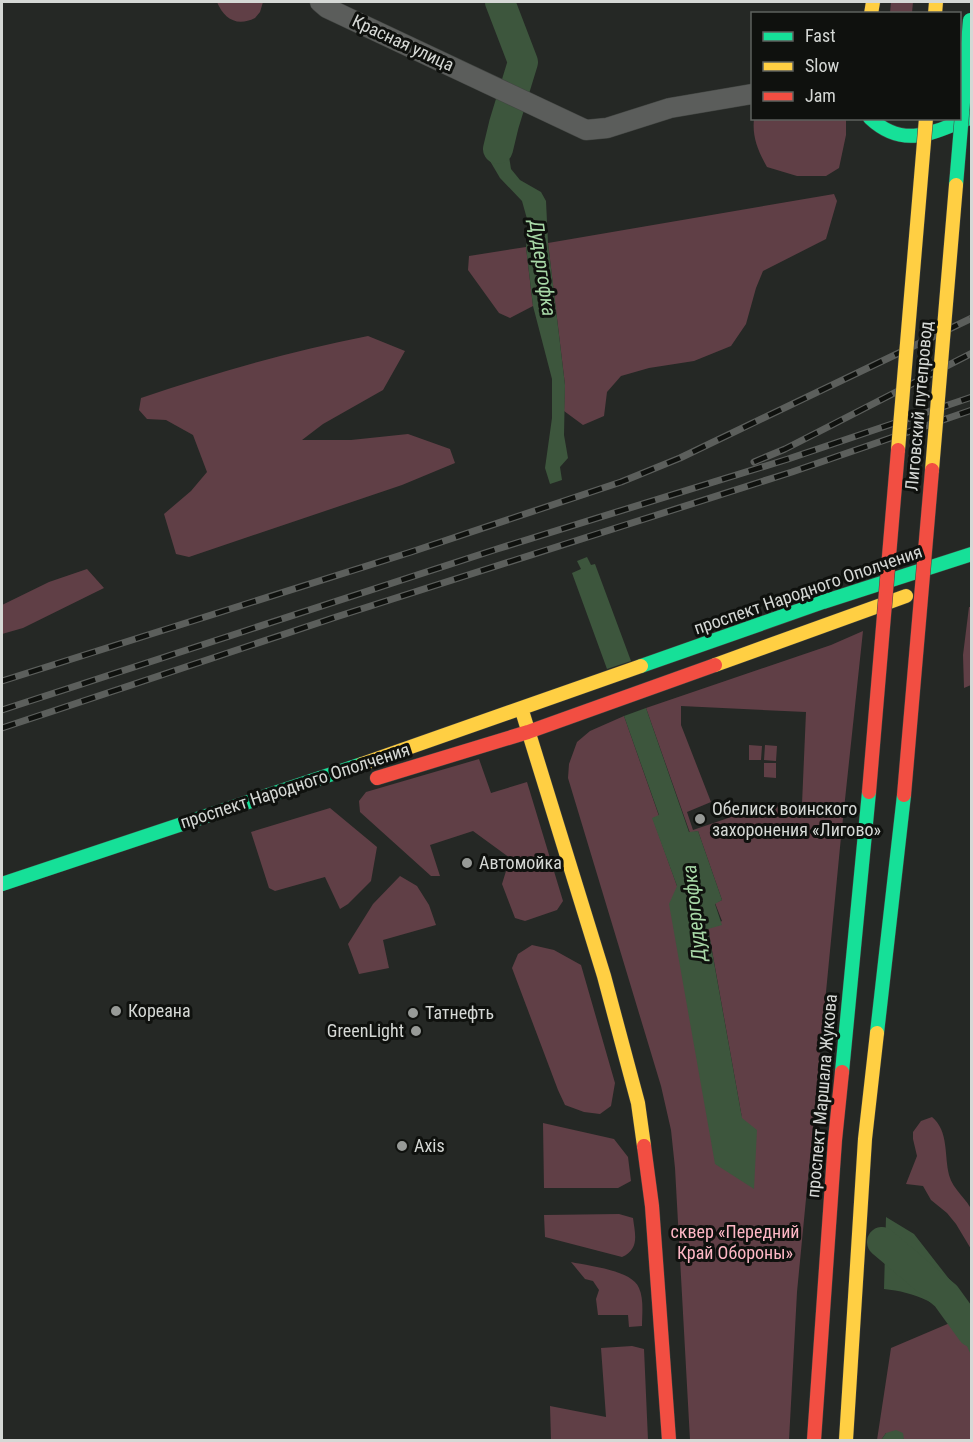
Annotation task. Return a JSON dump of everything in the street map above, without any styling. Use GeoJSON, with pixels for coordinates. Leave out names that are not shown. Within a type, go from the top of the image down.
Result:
{"type":"FeatureCollection","features":[{"type":"Feature","properties":{"kind":"main road","name":"Лиговский путепровод"},"geometry":{"type":"LineString","coordinates":[[846,1440],[865,1139],[904,795],[970,15]]}},
{"type":"Feature","properties":{"kind":"main road"},"geometry":{"type":"LineString","coordinates":[[872,120],[885,132],[905,138],[925,136],[972,117]]}},
{"type":"Feature","properties":{"kind":"main road","name":"Лиговский путепровод"},"geometry":{"type":"LineString","coordinates":[[869,792],[926,120]]}},
{"type":"Feature","properties":{"kind":"main road","name":"проспект Народного Ополчения"},"geometry":{"type":"LineString","coordinates":[[2,884],[335,774],[823,602],[972,554]]}},
{"type":"Feature","properties":{"kind":"main road","name":"проспект Народного Ополчения"},"geometry":{"type":"LineString","coordinates":[[360,784],[528,732],[828,622],[938,585]]}},
{"type":"Feature","properties":{"kind":"main road"},"geometry":{"type":"LineString","coordinates":[[521,708],[604,976],[638,1103],[652,1206],[669,1440]]}},
{"type":"Feature","properties":{"kind":"main road","name":"проспект Маршала Жукова"},"geometry":{"type":"LineString","coordinates":[[814,1440],[835,1140],[869,792]]}},
{"type":"Feature","properties":{"kind":"street","name":"Красная улица"},"geometry":{"type":"LineString","coordinates":[[320,2],[327,8],[586,130],[607,128],[670,108],[751,94]]}},
{"type":"Feature","properties":{"kind":"green space"},"geometry":{"type":"Polygon","coordinates":[[[217,2],[263,2],[255,18],[242,22],[227,17],[217,2]]]}},
{"type":"Feature","properties":{"kind":"green space"},"geometry":{"type":"Polygon","coordinates":[[[891,2],[913,2],[912,12],[890,12],[891,2]]]}},
{"type":"Feature","properties":{"kind":"green space"},"geometry":{"type":"Polygon","coordinates":[[[754,120],[846,120],[846,135],[839,168],[826,176],[797,176],[767,167],[756,144],[754,120]]]}},
{"type":"Feature","properties":{"kind":"green space"},"geometry":{"type":"Polygon","coordinates":[[[834,194],[837,201],[826,239],[763,271],[746,324],[731,346],[694,361],[649,368],[621,376],[607,392],[604,416],[583,425],[564,411],[565,385],[548,243],[834,194]]]}},
{"type":"Feature","properties":{"kind":"green space"},"geometry":{"type":"Polygon","coordinates":[[[526,247],[533,306],[510,318],[499,313],[468,270],[469,256],[526,247]]]}},
{"type":"Feature","properties":{"kind":"green space"},"geometry":{"type":"Polygon","coordinates":[[[368,336],[405,351],[383,390],[323,424],[302,440],[351,440],[408,434],[450,449],[455,463],[402,485],[189,557],[176,554],[164,514],[191,491],[207,472],[193,435],[166,420],[147,419],[139,410],[141,398],[253,363],[368,336]]]}},
{"type":"Feature","properties":{"kind":"green space"},"geometry":{"type":"Polygon","coordinates":[[[87,569],[104,588],[23,628],[2,634],[2,605],[49,582],[87,569]]]}},
{"type":"Feature","properties":{"kind":"green space"},"geometry":{"type":"Polygon","coordinates":[[[969,607],[972,607],[971,685],[964,688],[963,655],[969,607]]]}},
{"type":"Feature","properties":{"kind":"green space","name":"сквер «Передний Край Обороны»"},"geometry":{"type":"Polygon","coordinates":[[[863,631],[797,1292],[789,1440],[690,1440],[671,1130],[661,1086],[568,778],[569,764],[577,742],[590,731],[624,716],[659,816],[653,819],[677,886],[742,1118],[708,928],[722,921],[715,903],[722,900],[698,831],[690,833],[646,708],[831,645],[863,631]],[[681,706],[681,725],[711,802],[687,812],[693,830],[769,804],[802,804],[806,712],[681,706]]]}},
{"type":"Feature","properties":{"kind":"green space"},"geometry":{"type":"Polygon","coordinates":[[[749,745],[762,746],[761,760],[749,760],[749,745]]]}},
{"type":"Feature","properties":{"kind":"green space"},"geometry":{"type":"Polygon","coordinates":[[[765,745],[777,746],[776,761],[764,760],[765,745]]]}},
{"type":"Feature","properties":{"kind":"green space"},"geometry":{"type":"Polygon","coordinates":[[[479,759],[491,793],[527,782],[563,901],[557,910],[525,921],[515,918],[502,884],[510,858],[473,831],[430,845],[440,876],[431,876],[360,812],[359,801],[366,792],[479,759]]]}},
{"type":"Feature","properties":{"kind":"green space"},"geometry":{"type":"Polygon","coordinates":[[[764,763],[776,763],[776,778],[764,777],[764,763]]]}},
{"type":"Feature","properties":{"kind":"green space"},"geometry":{"type":"Polygon","coordinates":[[[330,808],[377,847],[371,881],[340,909],[325,877],[275,891],[269,888],[251,832],[330,808]]]}},
{"type":"Feature","properties":{"kind":"green space"},"geometry":{"type":"Polygon","coordinates":[[[400,876],[417,886],[429,905],[436,925],[383,940],[389,968],[359,974],[348,944],[373,904],[400,876]]]}},
{"type":"Feature","properties":{"kind":"green space"},"geometry":{"type":"Polygon","coordinates":[[[532,945],[554,950],[581,965],[615,1083],[611,1106],[600,1114],[584,1112],[565,1105],[558,1090],[512,968],[518,954],[532,945]]]}},
{"type":"Feature","properties":{"kind":"green space"},"geometry":{"type":"Polygon","coordinates":[[[932,1117],[944,1136],[951,1180],[972,1211],[971,1249],[956,1224],[931,1200],[923,1186],[906,1184],[917,1156],[913,1132],[921,1121],[932,1117]]]}},
{"type":"Feature","properties":{"kind":"green space"},"geometry":{"type":"Polygon","coordinates":[[[543,1123],[614,1139],[628,1157],[631,1181],[618,1188],[544,1188],[543,1123]]]}},
{"type":"Feature","properties":{"kind":"green space"},"geometry":{"type":"Polygon","coordinates":[[[619,1214],[633,1218],[635,1235],[632,1250],[622,1257],[545,1237],[544,1215],[619,1214]]]}},
{"type":"Feature","properties":{"kind":"green space"},"geometry":{"type":"Polygon","coordinates":[[[571,1262],[619,1273],[635,1282],[642,1297],[642,1326],[629,1327],[628,1315],[598,1315],[596,1299],[599,1290],[593,1281],[585,1279],[571,1262]]]}},
{"type":"Feature","properties":{"kind":"green space"},"geometry":{"type":"Polygon","coordinates":[[[971,1314],[971,1440],[904,1440],[886,1433],[881,1440],[877,1440],[891,1348],[971,1314]]]}},
{"type":"Feature","properties":{"kind":"green space"},"geometry":{"type":"Polygon","coordinates":[[[632,1346],[644,1349],[648,1440],[551,1440],[550,1406],[606,1417],[601,1348],[632,1346]]]}},
{"type":"Feature","properties":{"kind":"water"},"geometry":{"type":"Polygon","coordinates":[[[496,105],[517,115],[508,150],[511,169],[520,180],[541,192],[546,201],[548,243],[565,385],[564,435],[568,458],[560,467],[562,480],[550,484],[545,468],[552,418],[552,379],[533,306],[526,247],[529,226],[522,201],[500,178],[490,161],[490,141],[496,105]]]}},
{"type":"Feature","properties":{"kind":"water"},"geometry":{"type":"Polygon","coordinates":[[[587,557],[591,565],[595,564],[631,661],[607,669],[572,573],[581,569],[577,561],[587,557]]]}},
{"type":"Feature","properties":{"kind":"water"},"geometry":{"type":"Polygon","coordinates":[[[646,708],[689,832],[698,831],[722,900],[715,904],[722,925],[708,929],[742,1118],[757,1130],[754,1189],[715,1164],[669,904],[677,886],[652,818],[659,815],[624,716],[646,708]]]}},
{"type":"Feature","properties":{"kind":"water"},"geometry":{"type":"Polygon","coordinates":[[[886,1217],[914,1234],[953,1284],[971,1316],[971,1355],[953,1321],[937,1306],[917,1296],[884,1289],[886,1217]]]}},
{"type":"Feature","properties":{"kind":"water"},"geometry":{"type":"Polygon","coordinates":[[[896,1430],[903,1433],[904,1440],[881,1440],[886,1433],[896,1430]]]}},
{"type":"Feature","properties":{"kind":"waterway","name":"Дудергофка"},"geometry":{"type":"LineString","coordinates":[[498,149],[523,62],[500,2]]}},
{"type":"Feature","properties":{"kind":"waterway","name":"Дудергофка"},"geometry":{"type":"LineString","coordinates":[[882,1242],[946,1296],[972,1332]]}},
{"type":"Feature","properties":{"kind":"railway"},"geometry":{"type":"LineString","coordinates":[[2,681],[411,552],[621,482],[680,458],[972,318]]}},
{"type":"Feature","properties":{"kind":"railway"},"geometry":{"type":"LineString","coordinates":[[754,462],[785,449],[972,353]]}},
{"type":"Feature","properties":{"kind":"railway"},"geometry":{"type":"LineString","coordinates":[[2,710],[497,549],[788,459],[972,397]]}},
{"type":"Feature","properties":{"kind":"railway"},"geometry":{"type":"LineString","coordinates":[[2,728],[336,617],[792,472],[972,410]]}},
{"type":"Feature","properties":{"kind":"traffic: fast"},"geometry":{"type":"LineString","coordinates":[[956,185],[970,20]]}},
{"type":"Feature","properties":{"kind":"traffic: fast"},"geometry":{"type":"LineString","coordinates":[[873,120],[883,128],[907,136],[932,132],[972,117]]}},
{"type":"Feature","properties":{"kind":"traffic: fast"},"geometry":{"type":"LineString","coordinates":[[641,666],[823,602],[972,554]]}},
{"type":"Feature","properties":{"kind":"traffic: fast"},"geometry":{"type":"LineString","coordinates":[[2,884],[362,764]]}},
{"type":"Feature","properties":{"kind":"traffic: fast"},"geometry":{"type":"LineString","coordinates":[[842,1072],[869,792]]}},
{"type":"Feature","properties":{"kind":"traffic: fast"},"geometry":{"type":"LineString","coordinates":[[877,1033],[904,795]]}},
{"type":"Feature","properties":{"kind":"traffic: slow"},"geometry":{"type":"LineString","coordinates":[[871,12],[873,2]]}},
{"type":"Feature","properties":{"kind":"traffic: slow"},"geometry":{"type":"LineString","coordinates":[[935,12],[936,2]]}},
{"type":"Feature","properties":{"kind":"traffic: slow"},"geometry":{"type":"LineString","coordinates":[[898,450],[926,120]]}},
{"type":"Feature","properties":{"kind":"traffic: slow"},"geometry":{"type":"LineString","coordinates":[[932,470],[956,185]]}},
{"type":"Feature","properties":{"kind":"traffic: slow"},"geometry":{"type":"LineString","coordinates":[[715,665],[906,596]]}},
{"type":"Feature","properties":{"kind":"traffic: slow"},"geometry":{"type":"LineString","coordinates":[[362,764],[641,666]]}},
{"type":"Feature","properties":{"kind":"traffic: slow"},"geometry":{"type":"LineString","coordinates":[[523,714],[604,976],[638,1103],[644,1146]]}},
{"type":"Feature","properties":{"kind":"traffic: slow"},"geometry":{"type":"LineString","coordinates":[[846,1440],[865,1139],[877,1033]]}},
{"type":"Feature","properties":{"kind":"traffic: jam"},"geometry":{"type":"LineString","coordinates":[[869,792],[898,450]]}},
{"type":"Feature","properties":{"kind":"traffic: jam"},"geometry":{"type":"LineString","coordinates":[[904,795],[932,470]]}},
{"type":"Feature","properties":{"kind":"traffic: jam"},"geometry":{"type":"LineString","coordinates":[[377,778],[528,732],[715,665]]}},
{"type":"Feature","properties":{"kind":"traffic: jam"},"geometry":{"type":"LineString","coordinates":[[814,1440],[835,1140],[842,1072]]}},
{"type":"Feature","properties":{"kind":"traffic: jam"},"geometry":{"type":"LineString","coordinates":[[644,1146],[652,1206],[669,1440]]}},
{"type":"Feature","properties":{"kind":"place","name":"Обелиск воинского захоронения «Лигово»"},"geometry":{"type":"Point","coordinates":[700,819]}},
{"type":"Feature","properties":{"kind":"place","name":"Автомойка"},"geometry":{"type":"Point","coordinates":[467,863]}},
{"type":"Feature","properties":{"kind":"place","name":"Кореана"},"geometry":{"type":"Point","coordinates":[116,1011]}},
{"type":"Feature","properties":{"kind":"place","name":"Татнефть"},"geometry":{"type":"Point","coordinates":[413,1013]}},
{"type":"Feature","properties":{"kind":"place","name":"GreenLight"},"geometry":{"type":"Point","coordinates":[416,1031]}},
{"type":"Feature","properties":{"kind":"place","name":"Axis"},"geometry":{"type":"Point","coordinates":[402,1146]}}]}
